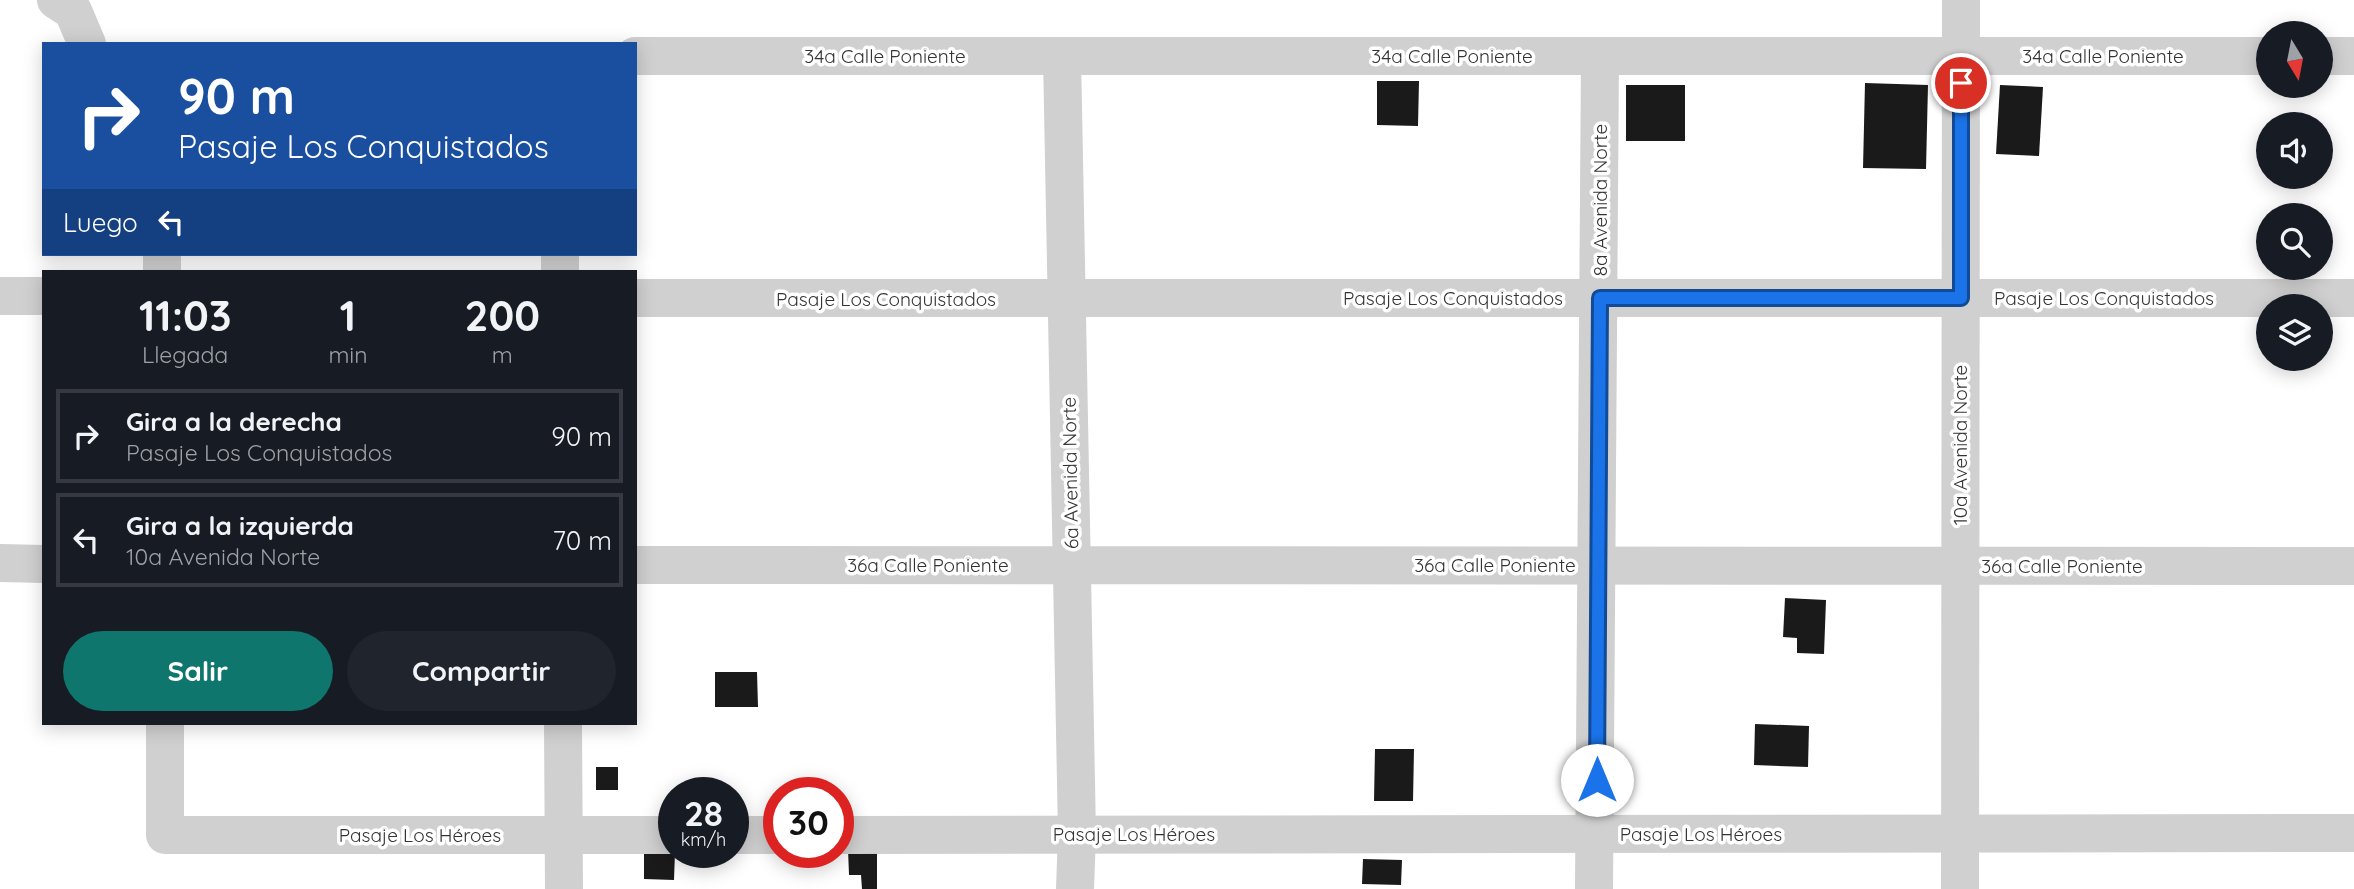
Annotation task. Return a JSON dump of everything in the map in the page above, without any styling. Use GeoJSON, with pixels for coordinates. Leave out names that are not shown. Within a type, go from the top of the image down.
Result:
{"type":"FeatureCollection","features":[{"type":"Feature","properties":{"kind":"street"},"geometry":{"type":"LineString","coordinates":[[57,0],[73,11],[86,42]]}},
{"type":"Feature","properties":{"kind":"street","name":"10a Avenida Norte"},"geometry":{"type":"LineString","coordinates":[[1960,889],[1961,0]]}},
{"type":"Feature","properties":{"kind":"street","name":"8a Avenida Norte"},"geometry":{"type":"LineString","coordinates":[[1594,889],[1597,834],[1600,56]]}},
{"type":"Feature","properties":{"kind":"street","name":"34a Calle Poniente"},"geometry":{"type":"LineString","coordinates":[[637,57],[2256,56]]}},
{"type":"Feature","properties":{"kind":"street"},"geometry":{"type":"LineString","coordinates":[[2333,56],[2354,56]]}},
{"type":"Feature","properties":{"kind":"street","name":"6a Avenida Norte"},"geometry":{"type":"LineString","coordinates":[[1062,57],[1077,834],[1075,889]]}},
{"type":"Feature","properties":{"kind":"street"},"geometry":{"type":"LineString","coordinates":[[0,296],[42,296]]}},
{"type":"Feature","properties":{"kind":"street","name":"Pasaje Los Conquistados"},"geometry":{"type":"LineString","coordinates":[[637,299],[2354,298]]}},
{"type":"Feature","properties":{"kind":"street"},"geometry":{"type":"LineString","coordinates":[[0,563],[42,564]]}},
{"type":"Feature","properties":{"kind":"street","name":"36a Calle Poniente"},"geometry":{"type":"LineString","coordinates":[[637,565],[2354,566]]}},
{"type":"Feature","properties":{"kind":"street","name":"Pasaje Los Héroes"},"geometry":{"type":"LineString","coordinates":[[164,725],[165,835],[658,835]]}},
{"type":"Feature","properties":{"kind":"street"},"geometry":{"type":"LineString","coordinates":[[563,725],[564,889]]}},
{"type":"Feature","properties":{"kind":"street","name":"Pasaje Los Héroes"},"geometry":{"type":"LineString","coordinates":[[854,835],[2354,833]]}},
{"type":"Feature","properties":{"kind":"building"},"geometry":{"type":"Polygon","coordinates":[[[1377,81],[1419,81],[1418,126],[1377,125],[1377,81]]]}},
{"type":"Feature","properties":{"kind":"building"},"geometry":{"type":"Polygon","coordinates":[[[1865,83],[1928,85],[1926,169],[1863,168],[1865,83]]]}},
{"type":"Feature","properties":{"kind":"building"},"geometry":{"type":"Polygon","coordinates":[[[1626,85],[1685,85],[1685,141],[1626,141],[1626,85]]]}},
{"type":"Feature","properties":{"kind":"building"},"geometry":{"type":"Polygon","coordinates":[[[2000,85],[2043,87],[2039,156],[1996,154],[2000,85]]]}},
{"type":"Feature","properties":{"kind":"building"},"geometry":{"type":"Polygon","coordinates":[[[1785,598],[1826,600],[1824,654],[1797,653],[1797,638],[1783,637],[1785,598]]]}},
{"type":"Feature","properties":{"kind":"building"},"geometry":{"type":"Polygon","coordinates":[[[715,672],[757,672],[758,707],[715,707],[715,672]]]}},
{"type":"Feature","properties":{"kind":"building"},"geometry":{"type":"Polygon","coordinates":[[[1755,724],[1809,726],[1808,767],[1754,765],[1755,724]]]}},
{"type":"Feature","properties":{"kind":"building"},"geometry":{"type":"Polygon","coordinates":[[[1375,749],[1414,749],[1413,801],[1374,801],[1375,749]]]}},
{"type":"Feature","properties":{"kind":"building"},"geometry":{"type":"Polygon","coordinates":[[[596,767],[618,767],[618,790],[596,790],[596,767]]]}},
{"type":"Feature","properties":{"kind":"building"},"geometry":{"type":"Polygon","coordinates":[[[854,849],[877,849],[877,889],[862,889],[861,875],[849,875],[849,868],[854,868],[854,849]]]}},
{"type":"Feature","properties":{"kind":"building"},"geometry":{"type":"Polygon","coordinates":[[[644,850],[658,851],[658,868],[674,868],[674,880],[644,879],[644,850]]]}},
{"type":"Feature","properties":{"kind":"building"},"geometry":{"type":"Polygon","coordinates":[[[1363,859],[1402,860],[1401,885],[1362,884],[1363,859]]]}},
{"type":"Feature","properties":{"kind":"route"},"geometry":{"type":"LineString","coordinates":[[1597,780],[1600,298],[1961,298],[1961,83]]}}]}
